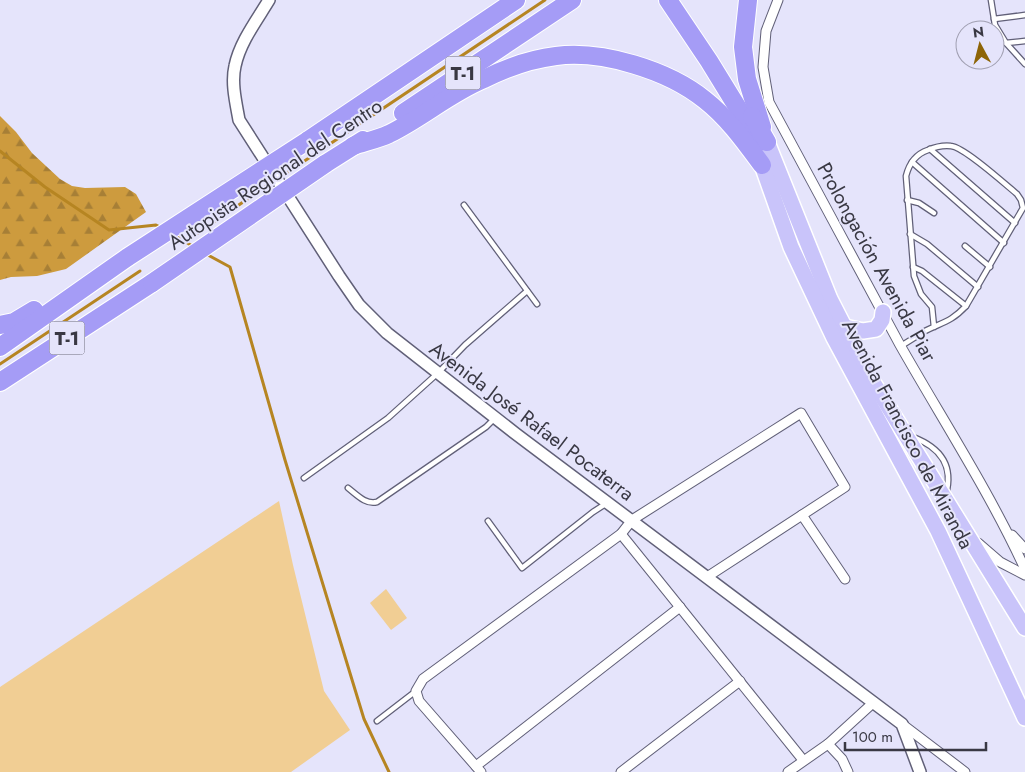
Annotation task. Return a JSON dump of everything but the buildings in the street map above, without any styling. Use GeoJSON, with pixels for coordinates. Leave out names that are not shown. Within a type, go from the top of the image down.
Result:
{"type":"FeatureCollection","features":[{"type":"Feature","properties":{"kind":"highway","name":"Autopista Regional del Centro"},"geometry":{"type":"LineString","coordinates":[[0,347],[124,260],[307,141],[516,0]]}},
{"type":"Feature","properties":{"kind":"highway","name":"Autopista Regional del Centro"},"geometry":{"type":"LineString","coordinates":[[0,382],[152,283],[325,164],[572,0]]}},
{"type":"Feature","properties":{"kind":"highway"},"geometry":{"type":"LineString","coordinates":[[668,0],[744,118],[762,165]]}},
{"type":"Feature","properties":{"kind":"highway"},"geometry":{"type":"LineString","coordinates":[[678,0],[732,80],[767,142]]}},
{"type":"Feature","properties":{"kind":"highway"},"geometry":{"type":"LineString","coordinates":[[748,0],[743,47],[746,79],[767,142]]}},
{"type":"Feature","properties":{"kind":"highway"},"geometry":{"type":"LineString","coordinates":[[353,146],[389,134],[482,80],[514,66],[556,56],[590,55],[646,68],[675,81],[705,99],[733,127],[762,165]]}},
{"type":"Feature","properties":{"kind":"highway"},"geometry":{"type":"LineString","coordinates":[[0,326],[14,322],[93,270],[124,260]]}},
{"type":"Feature","properties":{"kind":"main road","name":"Avenida Francisco de Miranda"},"geometry":{"type":"LineString","coordinates":[[767,142],[830,299],[871,379],[1025,628]]}},
{"type":"Feature","properties":{"kind":"main road","name":"Avenida Francisco de Miranda"},"geometry":{"type":"LineString","coordinates":[[762,165],[791,247],[834,338],[938,531],[1025,718]]}},
{"type":"Feature","properties":{"kind":"main road"},"geometry":{"type":"LineString","coordinates":[[845,327],[862,331],[876,329],[882,320],[883,312]]}},
{"type":"Feature","properties":{"kind":"street","name":"Avenida José Rafael Pocaterra"},"geometry":{"type":"LineString","coordinates":[[269,0],[244,42],[235,66],[234,94],[239,120],[359,304],[387,333],[438,374],[965,772]]}},
{"type":"Feature","properties":{"kind":"street","name":"Prolongación Avenida Piar"},"geometry":{"type":"LineString","coordinates":[[778,0],[766,31],[763,67],[769,102],[901,346],[957,440],[980,485],[1007,530]]}},
{"type":"Feature","properties":{"kind":"street"},"geometry":{"type":"LineString","coordinates":[[680,607],[479,769],[419,700],[416,691],[423,679],[621,534],[632,520],[800,413],[846,487],[707,576]]}},
{"type":"Feature","properties":{"kind":"street"},"geometry":{"type":"LineString","coordinates":[[802,516],[845,579]]}},
{"type":"Feature","properties":{"kind":"street"},"geometry":{"type":"LineString","coordinates":[[958,519],[982,547],[1000,562],[1025,575]]}},
{"type":"Feature","properties":{"kind":"street"},"geometry":{"type":"LineString","coordinates":[[1007,530],[1025,549]]}},
{"type":"Feature","properties":{"kind":"street"},"geometry":{"type":"LineString","coordinates":[[1007,530],[1025,569]]}},
{"type":"Feature","properties":{"kind":"street"},"geometry":{"type":"LineString","coordinates":[[621,534],[803,760]]}},
{"type":"Feature","properties":{"kind":"street"},"geometry":{"type":"LineString","coordinates":[[621,772],[740,681]]}},
{"type":"Feature","properties":{"kind":"street"},"geometry":{"type":"LineString","coordinates":[[788,772],[828,744],[874,702]]}},
{"type":"Feature","properties":{"kind":"street"},"geometry":{"type":"LineString","coordinates":[[902,724],[920,772]]}},
{"type":"Feature","properties":{"kind":"street"},"geometry":{"type":"LineString","coordinates":[[828,744],[842,760],[848,772]]}},
{"type":"Feature","properties":{"kind":"lane"},"geometry":{"type":"LineString","coordinates":[[991,0],[994,19],[1006,43],[1025,63]]}},
{"type":"Feature","properties":{"kind":"lane"},"geometry":{"type":"LineString","coordinates":[[994,19],[1025,15]]}},
{"type":"Feature","properties":{"kind":"lane"},"geometry":{"type":"LineString","coordinates":[[1006,43],[1025,40]]}},
{"type":"Feature","properties":{"kind":"lane"},"geometry":{"type":"LineString","coordinates":[[901,346],[955,317],[966,306],[1023,208],[1017,194],[975,160],[953,146],[938,146],[923,152],[912,162],[906,176],[914,276],[921,294],[932,307],[934,327]]}},
{"type":"Feature","properties":{"kind":"lane"},"geometry":{"type":"LineString","coordinates":[[930,149],[1015,223]]}},
{"type":"Feature","properties":{"kind":"lane"},"geometry":{"type":"LineString","coordinates":[[912,162],[1004,243]]}},
{"type":"Feature","properties":{"kind":"lane"},"geometry":{"type":"LineString","coordinates":[[907,200],[919,203],[934,212]]}},
{"type":"Feature","properties":{"kind":"lane"},"geometry":{"type":"LineString","coordinates":[[464,205],[537,304]]}},
{"type":"Feature","properties":{"kind":"lane"},"geometry":{"type":"LineString","coordinates":[[910,234],[927,244],[978,288]]}},
{"type":"Feature","properties":{"kind":"lane"},"geometry":{"type":"LineString","coordinates":[[965,246],[990,266]]}},
{"type":"Feature","properties":{"kind":"lane"},"geometry":{"type":"LineString","coordinates":[[913,266],[966,306]]}},
{"type":"Feature","properties":{"kind":"lane"},"geometry":{"type":"LineString","coordinates":[[304,478],[388,418],[438,374],[465,345],[527,291]]}},
{"type":"Feature","properties":{"kind":"lane"},"geometry":{"type":"LineString","coordinates":[[348,488],[367,502],[378,502],[486,427],[495,418]]}},
{"type":"Feature","properties":{"kind":"lane"},"geometry":{"type":"LineString","coordinates":[[488,521],[522,568],[593,512],[608,503]]}},
{"type":"Feature","properties":{"kind":"lane"},"geometry":{"type":"LineString","coordinates":[[377,721],[416,691]]}},
{"type":"Feature","properties":{"kind":"shaded area"},"geometry":{"type":"Polygon","coordinates":[[[279,501],[324,691],[350,730],[291,772],[0,772],[0,687],[279,501]]]}},
{"type":"Feature","properties":{"kind":"shaded area"},"geometry":{"type":"Polygon","coordinates":[[[386,589],[407,618],[391,630],[370,603],[386,589]]]}},
{"type":"Feature","properties":{"kind":"green space"},"geometry":{"type":"Polygon","coordinates":[[[0,116],[16,132],[32,153],[60,179],[72,186],[85,188],[125,187],[136,194],[146,212],[66,269],[37,276],[11,277],[0,280],[0,116]]]}},
{"type":"Feature","properties":{"kind":"waterway"},"geometry":{"type":"LineString","coordinates":[[288,172],[545,0]]}},
{"type":"Feature","properties":{"kind":"waterway"},"geometry":{"type":"LineString","coordinates":[[0,151],[45,187],[109,230],[156,225],[162,228]]}},
{"type":"Feature","properties":{"kind":"waterway"},"geometry":{"type":"LineString","coordinates":[[185,242],[265,187]]}},
{"type":"Feature","properties":{"kind":"waterway"},"geometry":{"type":"LineString","coordinates":[[174,235],[194,247]]}},
{"type":"Feature","properties":{"kind":"waterway"},"geometry":{"type":"LineString","coordinates":[[206,254],[230,267],[285,460],[364,719],[389,772]]}},
{"type":"Feature","properties":{"kind":"waterway"},"geometry":{"type":"LineString","coordinates":[[0,364],[140,271]]}}]}
